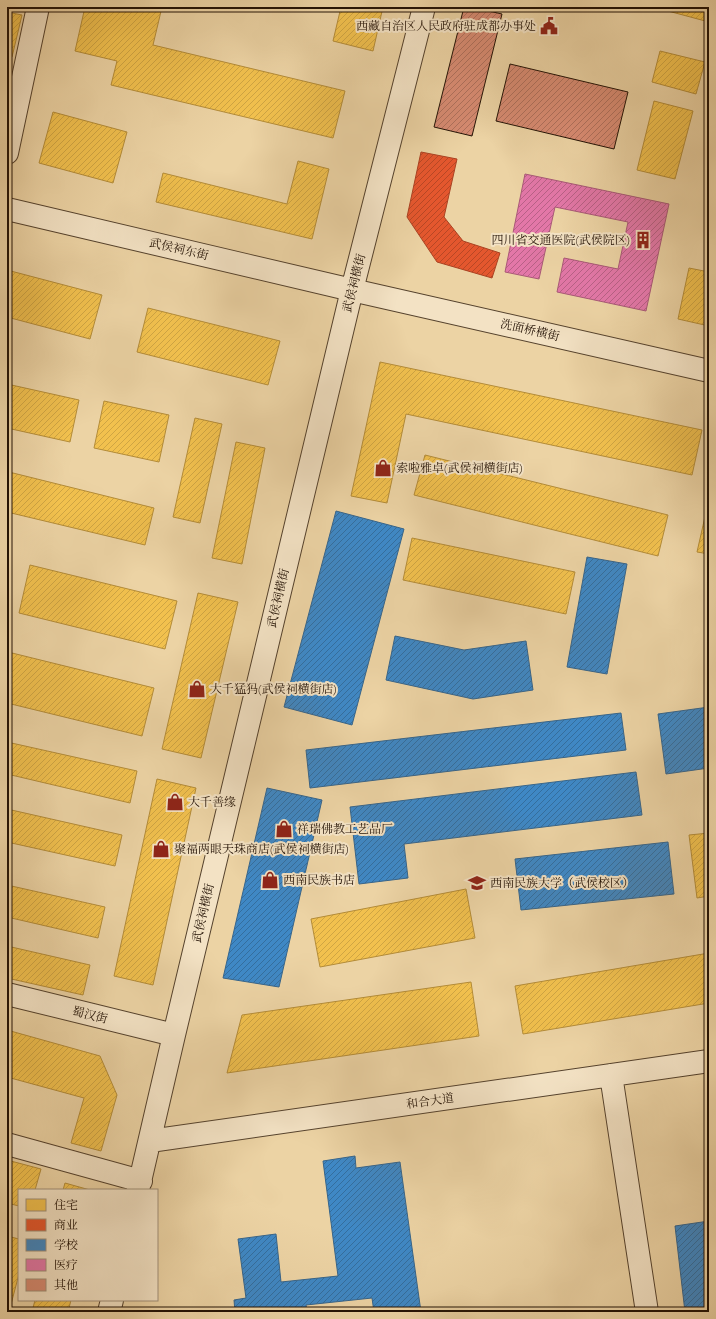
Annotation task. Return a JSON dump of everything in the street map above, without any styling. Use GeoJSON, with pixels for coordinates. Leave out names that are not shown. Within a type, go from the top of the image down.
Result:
{"type":"FeatureCollection","features":[{"type":"Feature","properties":{"kind":"street"},"geometry":{"type":"LineString","coordinates":[[7,153],[38,7]]}},
{"type":"Feature","properties":{"kind":"street","name":"武侯祠横街"},"geometry":{"type":"LineString","coordinates":[[140,1185],[174,1035],[352,290],[424,7]]}},
{"type":"Feature","properties":{"kind":"street","name":"武侯祠东街"},"geometry":{"type":"LineString","coordinates":[[7,209],[352,290]]}},
{"type":"Feature","properties":{"kind":"street","name":"洗面桥横街"},"geometry":{"type":"LineString","coordinates":[[352,290],[709,371]]}},
{"type":"Feature","properties":{"kind":"street","name":"蜀汉街"},"geometry":{"type":"LineString","coordinates":[[7,994],[174,1035]]}},
{"type":"Feature","properties":{"kind":"street","name":"和合大道"},"geometry":{"type":"LineString","coordinates":[[150,1141],[709,1061]]}},
{"type":"Feature","properties":{"kind":"street"},"geometry":{"type":"LineString","coordinates":[[611,1076],[647,1312]]}},
{"type":"Feature","properties":{"kind":"street"},"geometry":{"type":"LineString","coordinates":[[7,1144],[140,1185]]}},
{"type":"Feature","properties":{"kind":"street"},"geometry":{"type":"LineString","coordinates":[[109,1312],[112,1301]]}},
{"type":"Feature","properties":{"kind":"building: 住宅"},"geometry":{"type":"Polygon","coordinates":[[[85,7],[162,7],[153,45],[345,91],[333,138],[111,85],[117,61],[75,51],[85,7]]]}},
{"type":"Feature","properties":{"kind":"building: 住宅"},"geometry":{"type":"Polygon","coordinates":[[[341,7],[383,7],[373,51],[333,41],[341,7]]]}},
{"type":"Feature","properties":{"kind":"building: 住宅"},"geometry":{"type":"Polygon","coordinates":[[[669,7],[709,7],[709,22],[668,11],[669,7]]]}},
{"type":"Feature","properties":{"kind":"building: 住宅"},"geometry":{"type":"Polygon","coordinates":[[[7,12],[22,15],[12,57],[7,55],[7,12]]]}},
{"type":"Feature","properties":{"kind":"building: 住宅"},"geometry":{"type":"Polygon","coordinates":[[[660,51],[705,62],[696,94],[652,82],[660,51]]]}},
{"type":"Feature","properties":{"kind":"building: 住宅"},"geometry":{"type":"Polygon","coordinates":[[[654,101],[693,111],[675,179],[637,170],[654,101]]]}},
{"type":"Feature","properties":{"kind":"building: 住宅"},"geometry":{"type":"Polygon","coordinates":[[[53,112],[127,132],[113,183],[39,163],[53,112]]]}},
{"type":"Feature","properties":{"kind":"building: 住宅"},"geometry":{"type":"Polygon","coordinates":[[[298,161],[329,169],[312,239],[156,202],[163,173],[287,204],[298,161]]]}},
{"type":"Feature","properties":{"kind":"building: 住宅"},"geometry":{"type":"Polygon","coordinates":[[[689,268],[709,272],[709,326],[678,319],[689,268]]]}},
{"type":"Feature","properties":{"kind":"building: 住宅"},"geometry":{"type":"Polygon","coordinates":[[[7,270],[102,295],[90,339],[7,317],[7,270]]]}},
{"type":"Feature","properties":{"kind":"building: 住宅"},"geometry":{"type":"Polygon","coordinates":[[[148,308],[280,341],[268,385],[137,352],[148,308]]]}},
{"type":"Feature","properties":{"kind":"building: 住宅"},"geometry":{"type":"Polygon","coordinates":[[[380,362],[702,430],[692,475],[406,414],[387,503],[351,496],[380,362]]]}},
{"type":"Feature","properties":{"kind":"building: 住宅"},"geometry":{"type":"Polygon","coordinates":[[[7,384],[79,400],[70,442],[7,428],[7,384]]]}},
{"type":"Feature","properties":{"kind":"building: 住宅"},"geometry":{"type":"Polygon","coordinates":[[[104,401],[169,415],[159,462],[94,448],[104,401]]]}},
{"type":"Feature","properties":{"kind":"building: 住宅"},"geometry":{"type":"Polygon","coordinates":[[[195,418],[222,424],[200,523],[173,517],[195,418]]]}},
{"type":"Feature","properties":{"kind":"building: 住宅"},"geometry":{"type":"Polygon","coordinates":[[[236,442],[265,448],[242,564],[212,558],[236,442]]]}},
{"type":"Feature","properties":{"kind":"building: 住宅"},"geometry":{"type":"Polygon","coordinates":[[[425,455],[668,515],[658,556],[414,495],[425,455]]]}},
{"type":"Feature","properties":{"kind":"building: 住宅"},"geometry":{"type":"Polygon","coordinates":[[[9,472],[154,508],[145,545],[7,512],[7,479],[9,472]]]}},
{"type":"Feature","properties":{"kind":"building: 住宅"},"geometry":{"type":"Polygon","coordinates":[[[709,499],[709,554],[697,552],[709,499]]]}},
{"type":"Feature","properties":{"kind":"building: 住宅"},"geometry":{"type":"Polygon","coordinates":[[[412,538],[575,572],[566,614],[403,580],[412,538]]]}},
{"type":"Feature","properties":{"kind":"building: 住宅"},"geometry":{"type":"Polygon","coordinates":[[[30,565],[177,601],[165,649],[19,613],[30,565]]]}},
{"type":"Feature","properties":{"kind":"building: 住宅"},"geometry":{"type":"Polygon","coordinates":[[[198,593],[238,602],[201,758],[162,749],[198,593]]]}},
{"type":"Feature","properties":{"kind":"building: 住宅"},"geometry":{"type":"Polygon","coordinates":[[[8,652],[154,688],[142,736],[7,703],[8,652]]]}},
{"type":"Feature","properties":{"kind":"building: 住宅"},"geometry":{"type":"Polygon","coordinates":[[[7,742],[137,771],[130,803],[7,774],[7,742]]]}},
{"type":"Feature","properties":{"kind":"building: 住宅"},"geometry":{"type":"Polygon","coordinates":[[[157,779],[196,788],[153,985],[114,976],[157,779]]]}},
{"type":"Feature","properties":{"kind":"building: 住宅"},"geometry":{"type":"Polygon","coordinates":[[[7,809],[122,835],[115,866],[7,842],[7,809]]]}},
{"type":"Feature","properties":{"kind":"building: 住宅"},"geometry":{"type":"Polygon","coordinates":[[[709,833],[709,896],[697,898],[689,835],[709,833]]]}},
{"type":"Feature","properties":{"kind":"building: 住宅"},"geometry":{"type":"Polygon","coordinates":[[[7,885],[105,907],[98,938],[7,917],[7,885]]]}},
{"type":"Feature","properties":{"kind":"building: 住宅"},"geometry":{"type":"Polygon","coordinates":[[[466,889],[475,938],[320,967],[311,919],[466,889]]]}},
{"type":"Feature","properties":{"kind":"building: 住宅"},"geometry":{"type":"Polygon","coordinates":[[[7,946],[90,965],[83,995],[7,978],[7,946]]]}},
{"type":"Feature","properties":{"kind":"building: 住宅"},"geometry":{"type":"Polygon","coordinates":[[[709,953],[709,1003],[523,1034],[515,986],[709,953]]]}},
{"type":"Feature","properties":{"kind":"building: 住宅"},"geometry":{"type":"Polygon","coordinates":[[[471,982],[479,1036],[227,1073],[242,1015],[471,982]]]}},
{"type":"Feature","properties":{"kind":"building: 住宅"},"geometry":{"type":"Polygon","coordinates":[[[7,1030],[100,1056],[117,1095],[101,1151],[71,1143],[84,1098],[7,1077],[7,1030]]]}},
{"type":"Feature","properties":{"kind":"building: 住宅"},"geometry":{"type":"Polygon","coordinates":[[[7,1160],[41,1169],[35,1189],[18,1189],[18,1206],[7,1203],[7,1160]]]}},
{"type":"Feature","properties":{"kind":"building: 住宅"},"geometry":{"type":"Polygon","coordinates":[[[65,1183],[86,1189],[63,1189],[65,1183]]]}},
{"type":"Feature","properties":{"kind":"building: 住宅"},"geometry":{"type":"Polygon","coordinates":[[[7,1236],[18,1239],[18,1278],[9,1312],[7,1312],[7,1236]]]}},
{"type":"Feature","properties":{"kind":"building: 住宅"},"geometry":{"type":"Polygon","coordinates":[[[35,1301],[71,1301],[68,1312],[32,1312],[35,1301]]]}},
{"type":"Feature","properties":{"kind":"building: 商业"},"geometry":{"type":"Polygon","coordinates":[[[421,152],[457,159],[444,217],[463,241],[500,253],[492,278],[437,262],[407,217],[421,152]]]}},
{"type":"Feature","properties":{"kind":"building: 学校"},"geometry":{"type":"Polygon","coordinates":[[[336,511],[404,529],[352,725],[284,707],[336,511]]]}},
{"type":"Feature","properties":{"kind":"building: 学校"},"geometry":{"type":"Polygon","coordinates":[[[587,557],[627,564],[607,674],[567,667],[587,557]]]}},
{"type":"Feature","properties":{"kind":"building: 学校"},"geometry":{"type":"Polygon","coordinates":[[[395,636],[464,650],[526,641],[533,690],[473,699],[386,680],[395,636]]]}},
{"type":"Feature","properties":{"kind":"building: 学校"},"geometry":{"type":"Polygon","coordinates":[[[709,707],[709,768],[666,774],[658,714],[709,707]]]}},
{"type":"Feature","properties":{"kind":"building: 学校"},"geometry":{"type":"Polygon","coordinates":[[[621,713],[626,750],[310,788],[306,750],[621,713]]]}},
{"type":"Feature","properties":{"kind":"building: 学校"},"geometry":{"type":"Polygon","coordinates":[[[636,772],[642,815],[404,844],[408,878],[359,884],[350,807],[636,772]]]}},
{"type":"Feature","properties":{"kind":"building: 学校"},"geometry":{"type":"Polygon","coordinates":[[[267,788],[322,800],[279,987],[223,978],[267,788]]]}},
{"type":"Feature","properties":{"kind":"building: 学校"},"geometry":{"type":"Polygon","coordinates":[[[668,842],[674,894],[521,910],[515,859],[668,842]]]}},
{"type":"Feature","properties":{"kind":"building: 学校"},"geometry":{"type":"Polygon","coordinates":[[[355,1156],[356,1168],[400,1162],[421,1312],[374,1312],[372,1298],[306,1305],[307,1312],[235,1312],[234,1300],[246,1298],[238,1239],[276,1234],[281,1282],[338,1276],[323,1161],[355,1156]]]}},
{"type":"Feature","properties":{"kind":"building: 学校"},"geometry":{"type":"Polygon","coordinates":[[[709,1221],[709,1312],[685,1312],[675,1226],[709,1221]]]}},
{"type":"Feature","properties":{"kind":"building: 医疗","name":"四川省交通医院(武侯院区)"},"geometry":{"type":"Polygon","coordinates":[[[525,174],[669,204],[646,311],[557,292],[564,258],[618,269],[628,222],[555,207],[539,279],[505,272],[525,174]]]}},
{"type":"Feature","properties":{"kind":"building: 其他"},"geometry":{"type":"Polygon","coordinates":[[[464,7],[471,7],[502,14],[472,136],[434,127],[464,7]]]}},
{"type":"Feature","properties":{"kind":"building: 其他"},"geometry":{"type":"Polygon","coordinates":[[[510,64],[628,92],[614,149],[496,121],[510,64]]]}},
{"type":"Feature","properties":{"kind":"place","name":"西藏自治区人民政府驻成都办事处"},"geometry":{"type":"Point","coordinates":[549,26]}},
{"type":"Feature","properties":{"kind":"place","name":"四川省交通医院(武侯院区)"},"geometry":{"type":"Point","coordinates":[643,240]}},
{"type":"Feature","properties":{"kind":"place","name":"索啦雅卓(武侯祠横街店)"},"geometry":{"type":"Point","coordinates":[383,468]}},
{"type":"Feature","properties":{"kind":"place","name":"大千猛犸(武侯祠横街店)"},"geometry":{"type":"Point","coordinates":[197,689]}},
{"type":"Feature","properties":{"kind":"place","name":"大千善缘"},"geometry":{"type":"Point","coordinates":[175,802]}},
{"type":"Feature","properties":{"kind":"place","name":"祥瑞佛教工艺品厂"},"geometry":{"type":"Point","coordinates":[284,829]}},
{"type":"Feature","properties":{"kind":"place","name":"聚福两眼天珠商店(武侯祠横街店)"},"geometry":{"type":"Point","coordinates":[161,849]}},
{"type":"Feature","properties":{"kind":"place","name":"西南民族书店"},"geometry":{"type":"Point","coordinates":[270,880]}},
{"type":"Feature","properties":{"kind":"place","name":"西南民族大学（武侯校区）"},"geometry":{"type":"Point","coordinates":[477,883]}}]}
